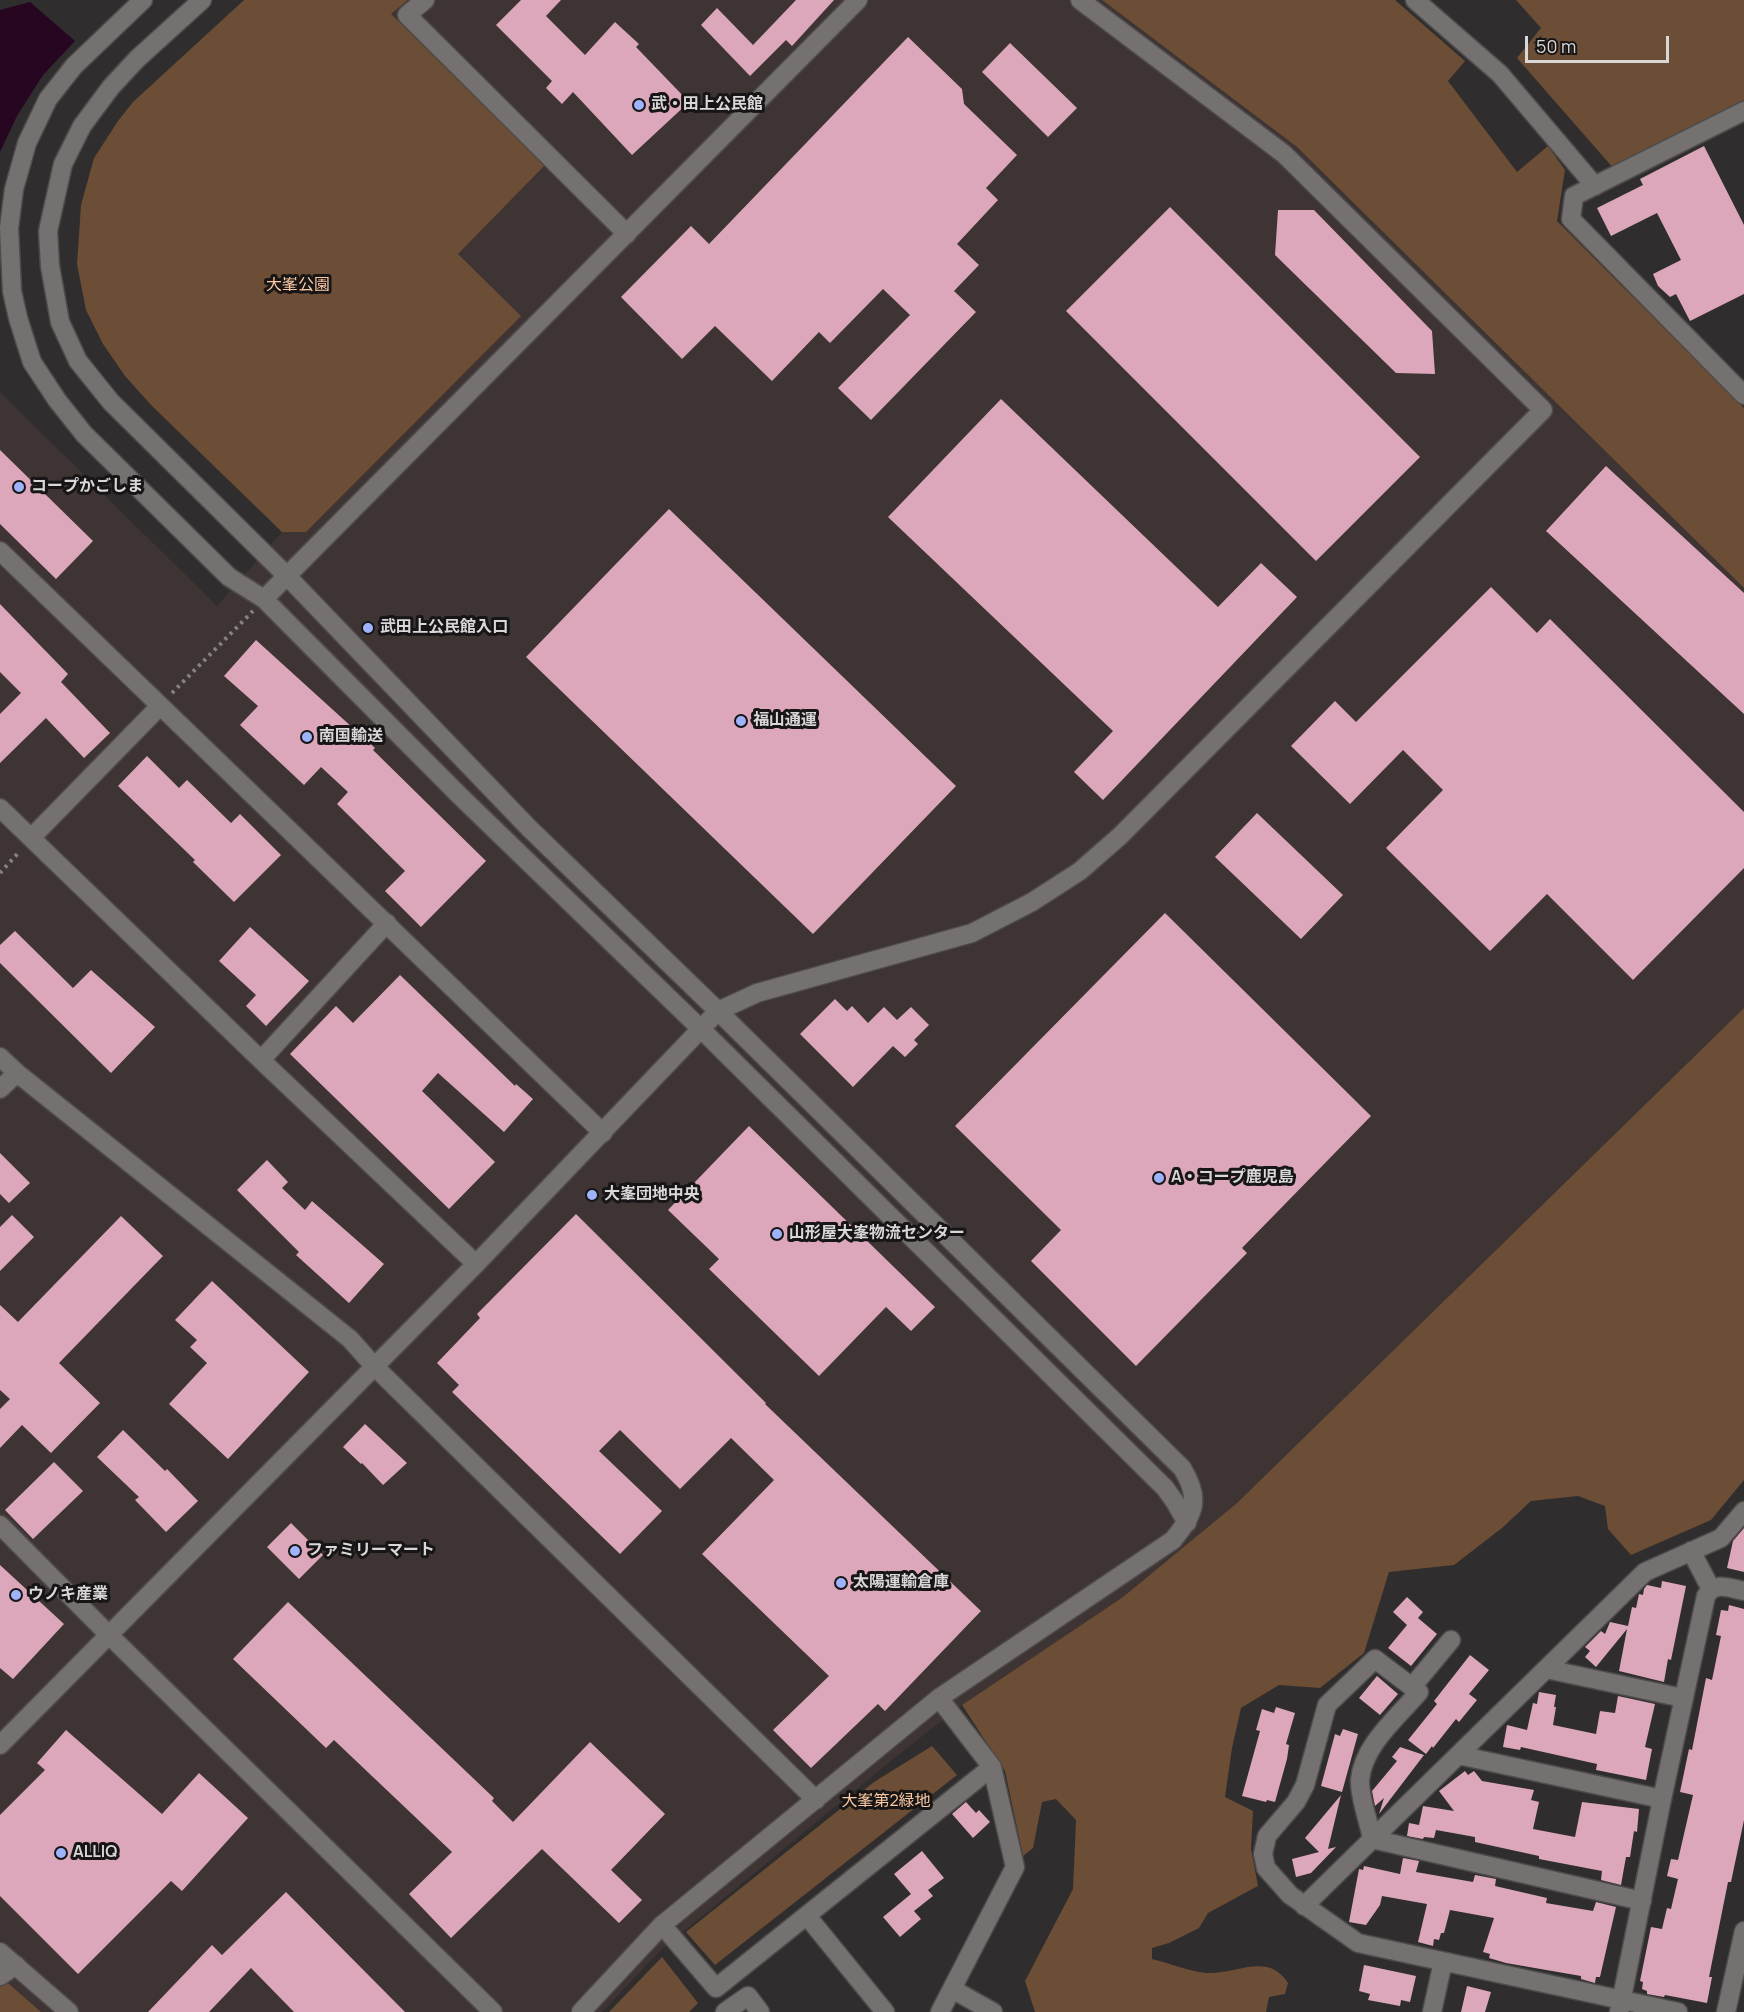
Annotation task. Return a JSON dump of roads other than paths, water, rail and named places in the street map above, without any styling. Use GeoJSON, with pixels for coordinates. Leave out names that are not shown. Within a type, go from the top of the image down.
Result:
{"type":"FeatureCollection","features":[{"type":"Feature","properties":{"kind":"street"},"geometry":{"type":"LineString","coordinates":[[143,0],[74,66],[48,99],[27,143],[14,189],[9,228],[12,291],[32,362],[57,400],[84,434],[229,577],[264,599],[452,788],[702,1030],[1165,1488],[1186,1523]]}},
{"type":"Feature","properties":{"kind":"street"},"geometry":{"type":"LineString","coordinates":[[202,0],[137,59],[111,87],[82,126],[63,164],[48,231],[50,266],[60,322],[78,361],[111,402],[287,576],[529,828],[1182,1468],[1192,1485],[1193,1511],[1173,1540],[939,1698],[662,1925],[582,2012]]}},
{"type":"Feature","properties":{"kind":"street"},"geometry":{"type":"LineString","coordinates":[[425,0],[407,15],[627,234]]}},
{"type":"Feature","properties":{"kind":"street"},"geometry":{"type":"LineString","coordinates":[[264,599],[858,0]]}},
{"type":"Feature","properties":{"kind":"street"},"geometry":{"type":"LineString","coordinates":[[0,1746],[476,1264],[718,1011],[758,993],[972,933],[1032,902],[1080,872],[1120,836],[1543,410],[1284,153],[1080,0]]}},
{"type":"Feature","properties":{"kind":"street"},"geometry":{"type":"LineString","coordinates":[[1415,0],[1500,74],[1595,186]]}},
{"type":"Feature","properties":{"kind":"street"},"geometry":{"type":"LineString","coordinates":[[1744,111],[1574,196],[1571,219],[1744,395]]}},
{"type":"Feature","properties":{"kind":"street"},"geometry":{"type":"LineString","coordinates":[[0,551],[603,1133]]}},
{"type":"Feature","properties":{"kind":"street"},"geometry":{"type":"LineString","coordinates":[[32,838],[160,706]]}},
{"type":"Feature","properties":{"kind":"street"},"geometry":{"type":"LineString","coordinates":[[0,808],[476,1264]]}},
{"type":"Feature","properties":{"kind":"street"},"geometry":{"type":"LineString","coordinates":[[261,1060],[387,923]]}},
{"type":"Feature","properties":{"kind":"street"},"geometry":{"type":"LineString","coordinates":[[0,1058],[350,1339],[374,1366],[816,1800]]}},
{"type":"Feature","properties":{"kind":"street"},"geometry":{"type":"LineString","coordinates":[[0,1089],[16,1073]]}},
{"type":"Feature","properties":{"kind":"street"},"geometry":{"type":"LineString","coordinates":[[1304,1906],[1645,1572],[1721,1538],[1744,1511]]}},
{"type":"Feature","properties":{"kind":"street"},"geometry":{"type":"LineString","coordinates":[[0,1525],[108,1635],[493,2012]]}},
{"type":"Feature","properties":{"kind":"street"},"geometry":{"type":"LineString","coordinates":[[1691,1551],[1711,1589]]}},
{"type":"Feature","properties":{"kind":"street"},"geometry":{"type":"LineString","coordinates":[[1620,2006],[1706,1596],[1711,1589],[1718,1586],[1744,1591]]}},
{"type":"Feature","properties":{"kind":"street"},"geometry":{"type":"LineString","coordinates":[[1412,1687],[1451,1640]]}},
{"type":"Feature","properties":{"kind":"street"},"geometry":{"type":"LineString","coordinates":[[1372,1839],[1360,1781],[1364,1764],[1373,1746],[1419,1692],[1375,1659],[1327,1705],[1305,1785],[1296,1803],[1267,1836],[1263,1854],[1266,1868],[1290,1895],[1358,1944],[1443,1962],[1620,2006],[1678,2012]]}},
{"type":"Feature","properties":{"kind":"street"},"geometry":{"type":"LineString","coordinates":[[1546,1669],[1683,1698]]}},
{"type":"Feature","properties":{"kind":"street"},"geometry":{"type":"LineString","coordinates":[[939,1698],[992,1767],[1015,1867],[940,2012]]}},
{"type":"Feature","properties":{"kind":"street"},"geometry":{"type":"LineString","coordinates":[[1458,1755],[1662,1799]]}},
{"type":"Feature","properties":{"kind":"street"},"geometry":{"type":"LineString","coordinates":[[662,1925],[716,1988],[992,1767]]}},
{"type":"Feature","properties":{"kind":"street"},"geometry":{"type":"LineString","coordinates":[[1372,1839],[1642,1901]]}},
{"type":"Feature","properties":{"kind":"street"},"geometry":{"type":"LineString","coordinates":[[807,1916],[885,2012]]}},
{"type":"Feature","properties":{"kind":"street"},"geometry":{"type":"LineString","coordinates":[[1726,2012],[1744,1931]]}},
{"type":"Feature","properties":{"kind":"street"},"geometry":{"type":"LineString","coordinates":[[0,1952],[69,2012]]}},
{"type":"Feature","properties":{"kind":"street"},"geometry":{"type":"LineString","coordinates":[[1432,2012],[1443,1962]]}},
{"type":"Feature","properties":{"kind":"street"},"geometry":{"type":"LineString","coordinates":[[0,1976],[16,1965]]}},
{"type":"Feature","properties":{"kind":"street"},"geometry":{"type":"LineString","coordinates":[[952,1989],[993,2012]]}},
{"type":"Feature","properties":{"kind":"street"},"geometry":{"type":"LineString","coordinates":[[732,2010],[748,1996],[760,2012]]}},
{"type":"Feature","properties":{"kind":"place","name":"武・田上公民館"},"geometry":{"type":"Point","coordinates":[639,105]}},
{"type":"Feature","properties":{"kind":"place","name":"コープかごしま"},"geometry":{"type":"Point","coordinates":[19,487]}},
{"type":"Feature","properties":{"kind":"place","name":"武田上公民館入口"},"geometry":{"type":"Point","coordinates":[368,628]}},
{"type":"Feature","properties":{"kind":"place","name":"福山通運"},"geometry":{"type":"Point","coordinates":[741,721]}},
{"type":"Feature","properties":{"kind":"place","name":"南国輸送"},"geometry":{"type":"Point","coordinates":[307,737]}},
{"type":"Feature","properties":{"kind":"place","name":"A・コープ鹿児島"},"geometry":{"type":"Point","coordinates":[1159,1178]}},
{"type":"Feature","properties":{"kind":"place","name":"大峯団地中央"},"geometry":{"type":"Point","coordinates":[592,1195]}},
{"type":"Feature","properties":{"kind":"place","name":"山形屋大峯物流センター"},"geometry":{"type":"Point","coordinates":[777,1234]}},
{"type":"Feature","properties":{"kind":"place","name":"ファミリーマート"},"geometry":{"type":"Point","coordinates":[295,1551]}},
{"type":"Feature","properties":{"kind":"place","name":"太陽運輸倉庫"},"geometry":{"type":"Point","coordinates":[841,1583]}},
{"type":"Feature","properties":{"kind":"place","name":"ウノキ産業"},"geometry":{"type":"Point","coordinates":[16,1595]}},
{"type":"Feature","properties":{"kind":"place","name":"ALLIQ"},"geometry":{"type":"Point","coordinates":[61,1853]}},
{"type":"Feature","properties":{"kind":"park label","name":"大峯公園"},"geometry":{"type":"Point","coordinates":[298,286]}},
{"type":"Feature","properties":{"kind":"park label","name":"大峯第2緑地"},"geometry":{"type":"Point","coordinates":[886,1802]}}]}
